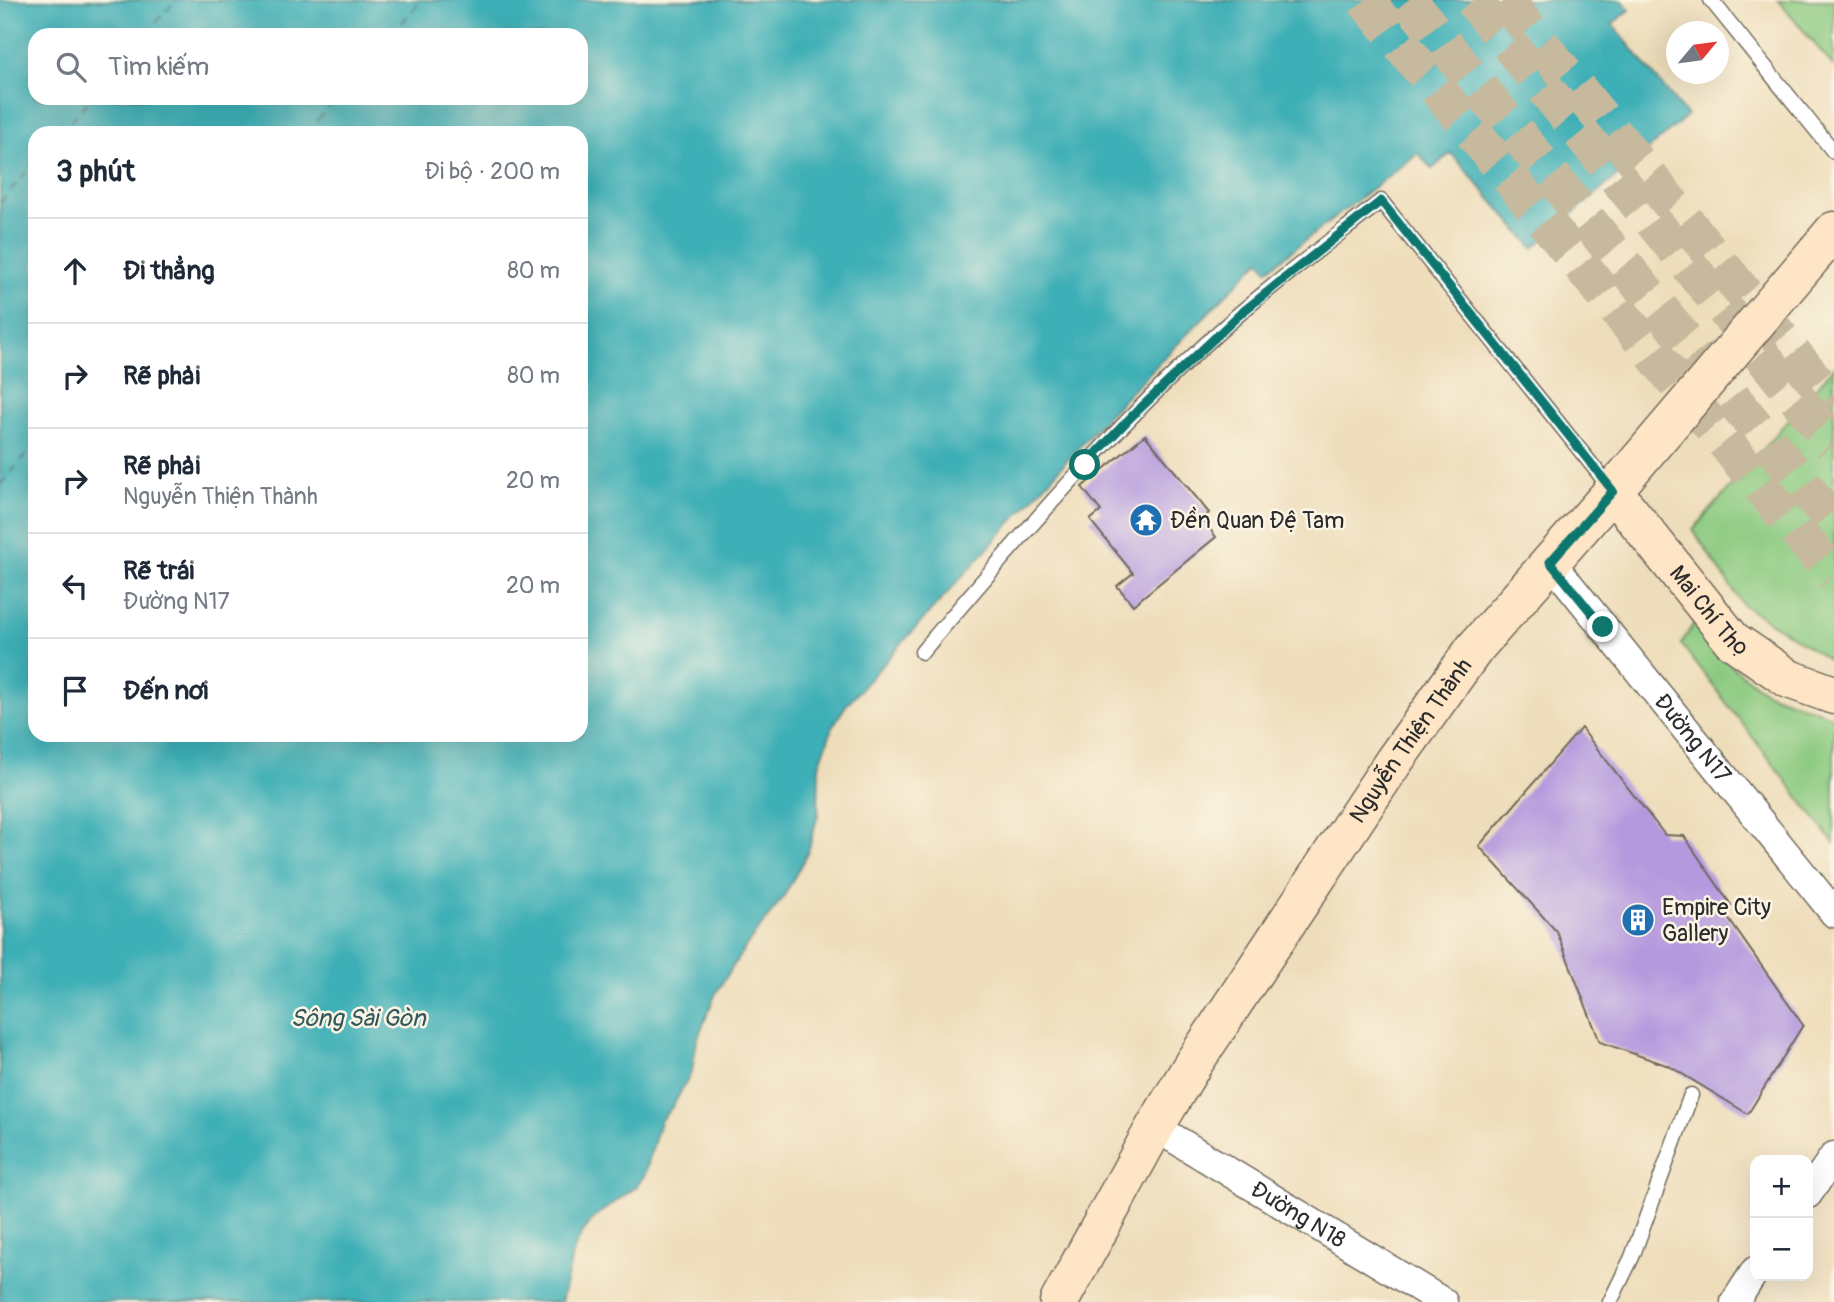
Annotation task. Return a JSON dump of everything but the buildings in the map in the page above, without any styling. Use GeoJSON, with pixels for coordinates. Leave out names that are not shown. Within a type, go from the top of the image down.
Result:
{"type":"FeatureCollection","features":[{"type":"Feature","properties":{"kind":"street","name":"Nguyễn Thiện Thành"},"geometry":{"type":"LineString","coordinates":[[1059,1302],[1155,1127],[1200,1053],[1394,761],[1475,648],[1613,491],[1834,231]]}},
{"type":"Feature","properties":{"kind":"street","name":"Mai Chí Thọ"},"geometry":{"type":"LineString","coordinates":[[1613,491],[1732,640],[1788,679],[1834,695]]}},
{"type":"Feature","properties":{"kind":"street","name":"Đường N17"},"geometry":{"type":"LineString","coordinates":[[1550,562],[1834,914]]}},
{"type":"Feature","properties":{"kind":"street","name":"Đường N18"},"geometry":{"type":"LineString","coordinates":[[1155,1127],[1443,1302]]}},
{"type":"Feature","properties":{"kind":"street"},"geometry":{"type":"LineString","coordinates":[[1813,1187],[1834,1156]]}},
{"type":"Feature","properties":{"kind":"street"},"geometry":{"type":"LineString","coordinates":[[1735,1302],[1750,1279]]}},
{"type":"Feature","properties":{"kind":"lane"},"geometry":{"type":"LineString","coordinates":[[1711,0],[1834,152]]}},
{"type":"Feature","properties":{"kind":"lane"},"geometry":{"type":"LineString","coordinates":[[922,652],[1052,501],[1132,416],[1240,314],[1381,201],[1613,491]]}},
{"type":"Feature","properties":{"kind":"lane"},"geometry":{"type":"LineString","coordinates":[[1610,1302],[1632,1257],[1691,1095]]}},
{"type":"Feature","properties":{"kind":"green space"},"geometry":{"type":"Polygon","coordinates":[[[1778,0],[1834,0],[1834,67],[1778,0]]]}},
{"type":"Feature","properties":{"kind":"green space"},"geometry":{"type":"Polygon","coordinates":[[[1834,367],[1834,663],[1743,605],[1693,530],[1834,367]]]}},
{"type":"Feature","properties":{"kind":"green space"},"geometry":{"type":"Polygon","coordinates":[[[1694,623],[1733,667],[1765,692],[1834,717],[1834,843],[1681,644],[1694,623]]]}},
{"type":"Feature","properties":{"kind":"water","name":"Sông Sài Gòn"},"geometry":{"type":"Polygon","coordinates":[[[0,0],[1622,0],[1630,10],[1612,24],[1687,116],[1533,248],[1451,153],[1432,169],[1418,153],[1267,270],[1260,260],[1109,414],[847,704],[833,726],[819,766],[818,814],[808,852],[784,896],[746,946],[716,993],[697,1040],[692,1071],[673,1106],[660,1121],[645,1174],[637,1186],[595,1217],[583,1232],[574,1249],[561,1302],[0,1302],[0,0]]]}},
{"type":"Feature","properties":{"kind":"ferry route"},"geometry":{"type":"LineString","coordinates":[[151,28],[176,0]]}},
{"type":"Feature","properties":{"kind":"ferry route"},"geometry":{"type":"LineString","coordinates":[[397,28],[422,0]]}},
{"type":"Feature","properties":{"kind":"ferry route"},"geometry":{"type":"LineString","coordinates":[[66,126],[85,105]]}},
{"type":"Feature","properties":{"kind":"ferry route"},"geometry":{"type":"LineString","coordinates":[[312,126],[331,105]]}},
{"type":"Feature","properties":{"kind":"ferry route"},"geometry":{"type":"LineString","coordinates":[[0,203],[28,170]]}},
{"type":"Feature","properties":{"kind":"ferry route"},"geometry":{"type":"LineString","coordinates":[[0,485],[28,453]]}},
{"type":"Feature","properties":{"kind":"tunnel"},"geometry":{"type":"LineString","coordinates":[[1365,0],[1834,576]]}},
{"type":"Feature","properties":{"kind":"tunnel"},"geometry":{"type":"LineString","coordinates":[[1408,0],[1834,523]]}},
{"type":"Feature","properties":{"kind":"tunnel"},"geometry":{"type":"LineString","coordinates":[[1473,0],[1834,444]]}},
{"type":"Feature","properties":{"kind":"tunnel"},"geometry":{"type":"LineString","coordinates":[[1505,0],[1834,404]]}},
{"type":"Feature","properties":{"kind":"place","name":"Đền Quan Đệ Tam"},"geometry":{"type":"Point","coordinates":[1146,520]}},
{"type":"Feature","properties":{"kind":"place","name":"Empire City Gallery"},"geometry":{"type":"Point","coordinates":[1638,920]}},
{"type":"Feature","properties":{"kind":"route"},"geometry":{"type":"LineString","coordinates":[[1085,465],[1174,375],[1240,314],[1381,201],[1613,491],[1550,562],[1603,627]]}}]}
